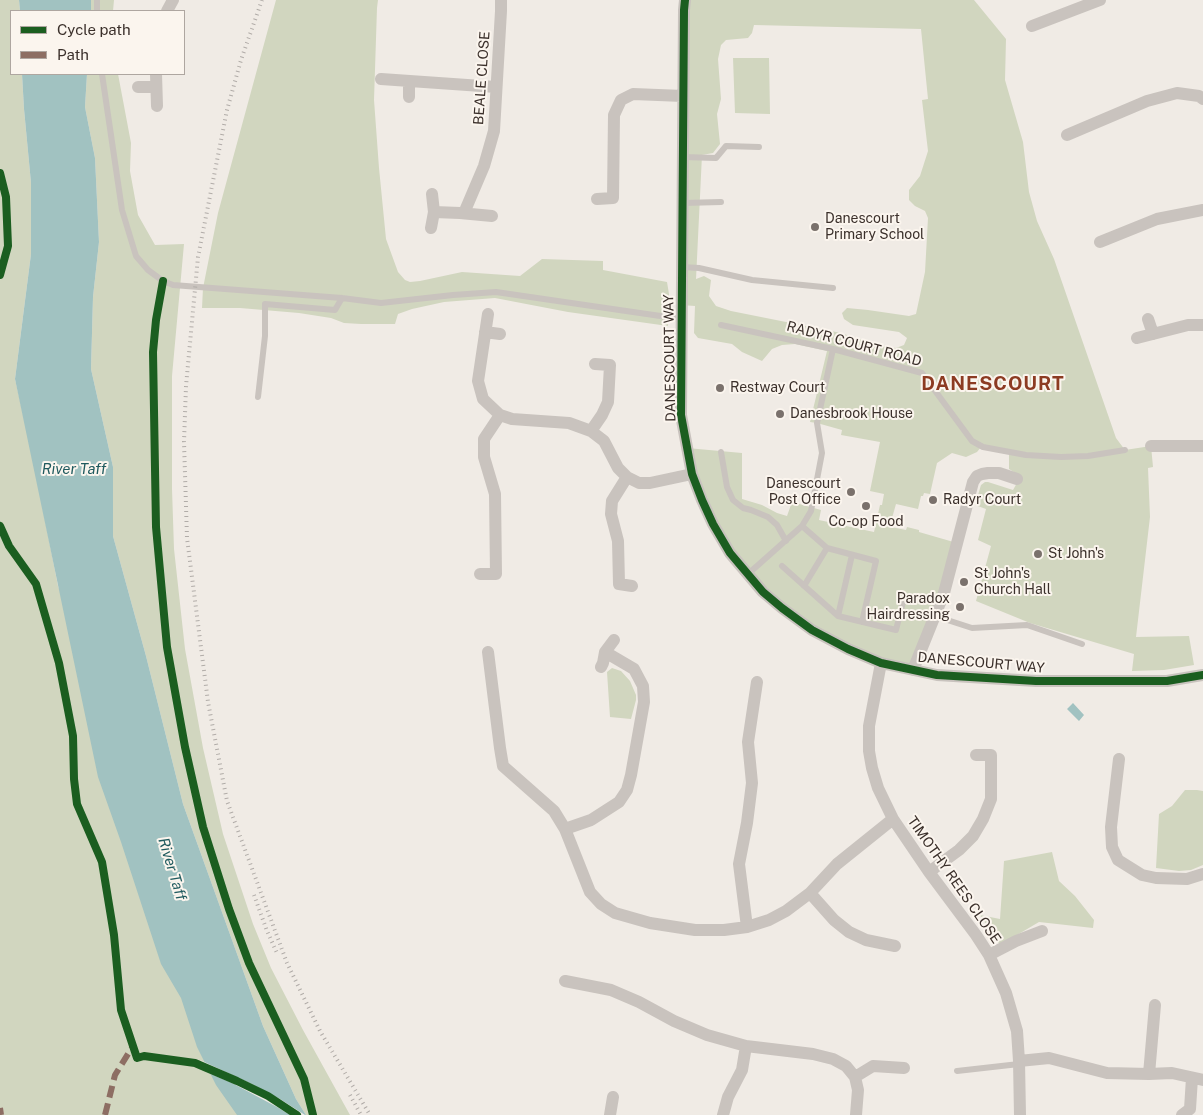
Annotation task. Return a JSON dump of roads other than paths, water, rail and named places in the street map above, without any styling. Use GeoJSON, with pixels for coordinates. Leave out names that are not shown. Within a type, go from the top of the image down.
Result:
{"type":"FeatureCollection","features":[{"type":"Feature","properties":{"kind":"street","name":"BEALE CLOSE"},"geometry":{"type":"LineString","coordinates":[[464,213],[484,166],[494,131],[501,0]]}},
{"type":"Feature","properties":{"kind":"street","name":"DANESCOURT WAY"},"geometry":{"type":"LineString","coordinates":[[685,0],[681,414],[692,474],[713,524],[730,553],[763,592],[812,630],[848,649],[881,663],[937,674],[1055,681],[1167,681],[1203,675]]}},
{"type":"Feature","properties":{"kind":"street"},"geometry":{"type":"LineString","coordinates":[[1032,26],[1100,0]]}},
{"type":"Feature","properties":{"kind":"street"},"geometry":{"type":"LineString","coordinates":[[156,75],[157,106]]}},
{"type":"Feature","properties":{"kind":"street"},"geometry":{"type":"LineString","coordinates":[[381,79],[496,87]]}},
{"type":"Feature","properties":{"kind":"street"},"geometry":{"type":"LineString","coordinates":[[409,82],[409,97]]}},
{"type":"Feature","properties":{"kind":"street"},"geometry":{"type":"LineString","coordinates":[[138,87],[156,87]]}},
{"type":"Feature","properties":{"kind":"street"},"geometry":{"type":"LineString","coordinates":[[1067,135],[1147,100],[1177,93],[1199,96],[1203,99]]}},
{"type":"Feature","properties":{"kind":"street"},"geometry":{"type":"LineString","coordinates":[[597,199],[613,198],[614,115],[621,100],[633,94],[683,96]]}},
{"type":"Feature","properties":{"kind":"street"},"geometry":{"type":"LineString","coordinates":[[431,228],[434,212],[432,194]]}},
{"type":"Feature","properties":{"kind":"street"},"geometry":{"type":"LineString","coordinates":[[1100,242],[1157,219],[1203,210]]}},
{"type":"Feature","properties":{"kind":"street"},"geometry":{"type":"LineString","coordinates":[[434,212],[492,216]]}},
{"type":"Feature","properties":{"kind":"street"},"geometry":{"type":"LineString","coordinates":[[488,314],[478,382],[483,399],[500,415],[512,419],[569,423],[591,431],[604,441],[618,468],[627,477],[639,482],[650,484],[692,474]]}},
{"type":"Feature","properties":{"kind":"street"},"geometry":{"type":"LineString","coordinates":[[1148,319],[1153,334]]}},
{"type":"Feature","properties":{"kind":"street"},"geometry":{"type":"LineString","coordinates":[[1137,338],[1188,325],[1203,325]]}},
{"type":"Feature","properties":{"kind":"street"},"geometry":{"type":"LineString","coordinates":[[485,332],[500,334]]}},
{"type":"Feature","properties":{"kind":"street"},"geometry":{"type":"LineString","coordinates":[[591,431],[608,402],[610,364],[594,364]]}},
{"type":"Feature","properties":{"kind":"street"},"geometry":{"type":"LineString","coordinates":[[480,574],[496,574],[495,494],[484,458],[484,439],[500,415]]}},
{"type":"Feature","properties":{"kind":"street"},"geometry":{"type":"LineString","coordinates":[[1151,446],[1203,446]]}},
{"type":"Feature","properties":{"kind":"street"},"geometry":{"type":"LineString","coordinates":[[913,670],[944,593],[973,482],[977,476],[1001,468],[1017,479]]}},
{"type":"Feature","properties":{"kind":"street"},"geometry":{"type":"LineString","coordinates":[[627,477],[612,501],[611,514],[618,541],[619,584],[632,586]]}},
{"type":"Feature","properties":{"kind":"street"},"geometry":{"type":"LineString","coordinates":[[600,667],[603,663],[605,652],[614,640]]}},
{"type":"Feature","properties":{"kind":"street"},"geometry":{"type":"LineString","coordinates":[[488,652],[504,766],[554,811],[565,829],[590,892],[600,904],[615,913],[650,924],[695,930],[724,930],[747,927],[769,920],[786,911],[810,893],[837,864],[893,819]]}},
{"type":"Feature","properties":{"kind":"street"},"geometry":{"type":"LineString","coordinates":[[565,829],[591,820],[619,802],[627,790],[631,775],[644,702],[643,686],[634,669],[605,652]]}},
{"type":"Feature","properties":{"kind":"street","name":"TIMOTHY REES CLOSE"},"geometry":{"type":"LineString","coordinates":[[881,663],[870,726],[869,751],[878,788],[893,819],[989,955],[1006,993],[1016,1031],[1020,1115]]}},
{"type":"Feature","properties":{"kind":"street"},"geometry":{"type":"LineString","coordinates":[[747,927],[739,864],[752,783],[748,742],[757,682]]}},
{"type":"Feature","properties":{"kind":"street"},"geometry":{"type":"LineString","coordinates":[[929,872],[959,850],[973,836],[983,819],[991,799],[991,755],[976,755]]}},
{"type":"Feature","properties":{"kind":"street"},"geometry":{"type":"LineString","coordinates":[[1119,759],[1111,828],[1112,847],[1118,860],[1142,875],[1149,877],[1187,880],[1203,874]]}},
{"type":"Feature","properties":{"kind":"street"},"geometry":{"type":"LineString","coordinates":[[810,893],[834,920],[849,932],[866,940],[895,946]]}},
{"type":"Feature","properties":{"kind":"street"},"geometry":{"type":"LineString","coordinates":[[989,955],[1016,941],[1042,931]]}},
{"type":"Feature","properties":{"kind":"street"},"geometry":{"type":"LineString","coordinates":[[565,981],[611,990],[707,1035],[746,1046],[813,1054],[833,1059],[846,1066],[855,1077],[858,1090],[856,1115]]}},
{"type":"Feature","properties":{"kind":"street"},"geometry":{"type":"LineString","coordinates":[[1149,1074],[1155,1005]]}},
{"type":"Feature","properties":{"kind":"street"},"geometry":{"type":"LineString","coordinates":[[723,1115],[728,1097],[742,1070],[746,1046]]}},
{"type":"Feature","properties":{"kind":"street"},"geometry":{"type":"LineString","coordinates":[[1019,1063],[1049,1058],[1107,1072],[1172,1073],[1197,1079],[1191,1113]]}},
{"type":"Feature","properties":{"kind":"street"},"geometry":{"type":"LineString","coordinates":[[855,1077],[874,1066],[904,1068]]}},
{"type":"Feature","properties":{"kind":"street"},"geometry":{"type":"LineString","coordinates":[[610,1115],[613,1097]]}},
{"type":"Feature","properties":{"kind":"lane"},"geometry":{"type":"LineString","coordinates":[[102,75],[122,210],[136,256],[148,270],[163,281],[173,285],[342,298],[381,303],[496,292],[681,319]]}},
{"type":"Feature","properties":{"kind":"lane"},"geometry":{"type":"LineString","coordinates":[[683,157],[716,158],[726,146],[759,147]]}},
{"type":"Feature","properties":{"kind":"lane"},"geometry":{"type":"LineString","coordinates":[[683,203],[720,202]]}},
{"type":"Feature","properties":{"kind":"lane"},"geometry":{"type":"LineString","coordinates":[[682,267],[698,268],[752,280],[833,288]]}},
{"type":"Feature","properties":{"kind":"lane"},"geometry":{"type":"LineString","coordinates":[[258,397],[265,336],[265,304],[335,310],[342,298]]}},
{"type":"Feature","properties":{"kind":"lane","name":"RADYR COURT ROAD"},"geometry":{"type":"LineString","coordinates":[[721,325],[833,350],[922,373],[972,441],[983,448],[1026,455],[1061,457],[1088,456],[1125,450]]}},
{"type":"Feature","properties":{"kind":"lane"},"geometry":{"type":"LineString","coordinates":[[748,574],[802,526],[811,511],[822,453],[817,423],[833,350]]}},
{"type":"Feature","properties":{"kind":"lane"},"geometry":{"type":"LineString","coordinates":[[721,452],[727,487],[733,500],[743,508],[768,517],[777,525],[786,541]]}},
{"type":"Feature","properties":{"kind":"lane"},"geometry":{"type":"LineString","coordinates":[[802,526],[827,548],[876,561],[862,622]]}},
{"type":"Feature","properties":{"kind":"lane"},"geometry":{"type":"LineString","coordinates":[[804,586],[827,548]]}},
{"type":"Feature","properties":{"kind":"lane"},"geometry":{"type":"LineString","coordinates":[[838,616],[852,555]]}},
{"type":"Feature","properties":{"kind":"lane"},"geometry":{"type":"LineString","coordinates":[[782,566],[838,616],[896,630],[904,598]]}},
{"type":"Feature","properties":{"kind":"lane"},"geometry":{"type":"LineString","coordinates":[[935,616],[972,628],[1027,625],[1082,644]]}},
{"type":"Feature","properties":{"kind":"lane"},"geometry":{"type":"LineString","coordinates":[[957,1071],[1019,1063]]}},
{"type":"Feature","properties":{"kind":"water"},"geometry":{"type":"Polygon","coordinates":[[[19,0],[91,0],[91,10],[20,10],[19,0]]]}},
{"type":"Feature","properties":{"kind":"water","name":"River Taff"},"geometry":{"type":"Polygon","coordinates":[[[22,75],[87,75],[85,107],[95,158],[99,242],[93,297],[91,369],[113,467],[113,536],[146,656],[183,804],[263,1026],[296,1099],[306,1115],[237,1115],[216,1085],[197,1047],[181,998],[161,964],[98,777],[15,379],[31,254],[31,183],[22,75]]]}},
{"type":"Feature","properties":{"kind":"water"},"geometry":{"type":"Polygon","coordinates":[[[1073,703],[1084,715],[1079,721],[1067,709],[1073,703]]]}},
{"type":"Feature","properties":{"kind":"railway"},"geometry":{"type":"LineString","coordinates":[[262,0],[241,60],[227,110],[198,257],[186,386],[184,442],[187,538],[208,702],[227,801],[287,963],[320,1031],[370,1115]]}},
{"type":"Feature","properties":{"kind":"railway"},"geometry":{"type":"LineString","coordinates":[[254,895],[277,953]]}},
{"type":"Feature","properties":{"kind":"railway"},"geometry":{"type":"LineString","coordinates":[[350,1095],[361,1115]]}},
{"type":"Feature","properties":{"kind":"place","name":"Danescourt Primary School"},"geometry":{"type":"Point","coordinates":[815,227]}},
{"type":"Feature","properties":{"kind":"place","name":"Restway Court"},"geometry":{"type":"Point","coordinates":[720,388]}},
{"type":"Feature","properties":{"kind":"place","name":"Danesbrook House"},"geometry":{"type":"Point","coordinates":[780,414]}},
{"type":"Feature","properties":{"kind":"place","name":"Danescourt Post Office"},"geometry":{"type":"Point","coordinates":[851,492]}},
{"type":"Feature","properties":{"kind":"place","name":"Radyr Court"},"geometry":{"type":"Point","coordinates":[933,500]}},
{"type":"Feature","properties":{"kind":"place","name":"Co-op Food"},"geometry":{"type":"Point","coordinates":[866,506]}},
{"type":"Feature","properties":{"kind":"place","name":"St John's"},"geometry":{"type":"Point","coordinates":[1038,554]}},
{"type":"Feature","properties":{"kind":"place","name":"St John's Church Hall"},"geometry":{"type":"Point","coordinates":[964,582]}},
{"type":"Feature","properties":{"kind":"place","name":"Paradox Hairdressing"},"geometry":{"type":"Point","coordinates":[960,607]}},
{"type":"Feature","properties":{"kind":"district","name":"DANESCOURT"},"geometry":{"type":"Point","coordinates":[993,384]}}]}
